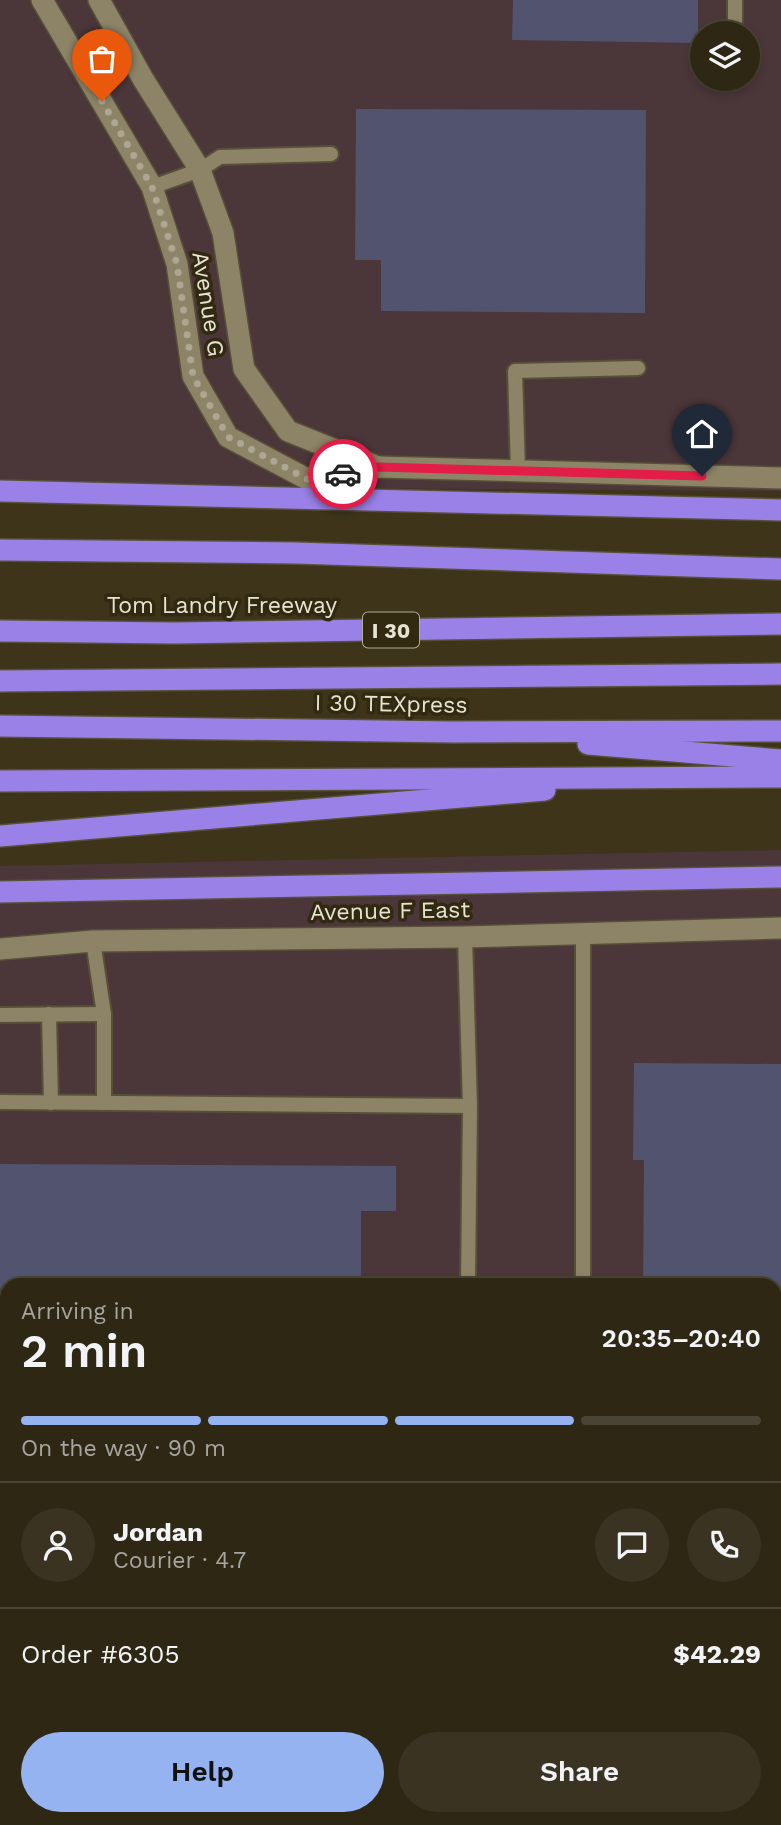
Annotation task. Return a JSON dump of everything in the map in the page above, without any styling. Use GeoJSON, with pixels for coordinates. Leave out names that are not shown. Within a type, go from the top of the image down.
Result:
{"type":"FeatureCollection","features":[{"type":"Feature","properties":{"kind":"highway"},"geometry":{"type":"LineString","coordinates":[[0,491],[781,510]]}},
{"type":"Feature","properties":{"kind":"highway"},"geometry":{"type":"LineString","coordinates":[[0,550],[296,553],[781,569]]}},
{"type":"Feature","properties":{"kind":"highway","name":"Tom Landry Freeway"},"geometry":{"type":"LineString","coordinates":[[0,631],[174,633],[781,624]]}},
{"type":"Feature","properties":{"kind":"highway","name":"I 30 TEXpress"},"geometry":{"type":"LineString","coordinates":[[0,681],[781,674]]}},
{"type":"Feature","properties":{"kind":"highway","name":"I 30 TEXpress"},"geometry":{"type":"LineString","coordinates":[[0,726],[454,732],[781,731]]}},
{"type":"Feature","properties":{"kind":"highway"},"geometry":{"type":"LineString","coordinates":[[454,732],[781,760]]}},
{"type":"Feature","properties":{"kind":"highway"},"geometry":{"type":"LineString","coordinates":[[0,836],[700,777]]}},
{"type":"Feature","properties":{"kind":"highway"},"geometry":{"type":"LineString","coordinates":[[0,781],[781,777]]}},
{"type":"Feature","properties":{"kind":"highway"},"geometry":{"type":"LineString","coordinates":[[0,892],[781,877]]}},
{"type":"Feature","properties":{"kind":"street","name":"Avenue G"},"geometry":{"type":"LineString","coordinates":[[42,0],[152,187],[177,264],[193,376],[228,437],[309,480],[378,467],[781,478]]}},
{"type":"Feature","properties":{"kind":"street","name":"Avenue G"},"geometry":{"type":"LineString","coordinates":[[99,0],[142,79],[200,170],[223,233],[244,369],[288,431],[378,467]]}},
{"type":"Feature","properties":{"kind":"street","name":"Avenue F East"},"geometry":{"type":"LineString","coordinates":[[0,949],[93,941],[465,937],[781,928]]}},
{"type":"Feature","properties":{"kind":"lane"},"geometry":{"type":"LineString","coordinates":[[735,0],[736,21]]}},
{"type":"Feature","properties":{"kind":"lane"},"geometry":{"type":"LineString","coordinates":[[152,187],[200,170],[220,157],[331,154]]}},
{"type":"Feature","properties":{"kind":"lane"},"geometry":{"type":"LineString","coordinates":[[518,471],[515,371],[638,368]]}},
{"type":"Feature","properties":{"kind":"lane"},"geometry":{"type":"LineString","coordinates":[[583,933],[583,1278]]}},
{"type":"Feature","properties":{"kind":"lane"},"geometry":{"type":"LineString","coordinates":[[465,937],[470,1106],[468,1278]]}},
{"type":"Feature","properties":{"kind":"lane"},"geometry":{"type":"LineString","coordinates":[[93,941],[104,1014],[104,1103]]}},
{"type":"Feature","properties":{"kind":"lane"},"geometry":{"type":"LineString","coordinates":[[50,1014],[51,1103]]}},
{"type":"Feature","properties":{"kind":"lane"},"geometry":{"type":"LineString","coordinates":[[0,1015],[104,1014]]}},
{"type":"Feature","properties":{"kind":"lane"},"geometry":{"type":"LineString","coordinates":[[0,1102],[470,1106]]}},
{"type":"Feature","properties":{"kind":"shaded area"},"geometry":{"type":"Polygon","coordinates":[[[0,0],[781,0],[781,491],[0,486],[0,0]]]}},
{"type":"Feature","properties":{"kind":"shaded area"},"geometry":{"type":"Polygon","coordinates":[[[781,850],[781,1278],[0,1278],[0,866],[781,850]]]}},
{"type":"Feature","properties":{"kind":"building"},"geometry":{"type":"Polygon","coordinates":[[[513,0],[698,0],[698,21],[690,21],[690,43],[512,40],[513,0]]]}},
{"type":"Feature","properties":{"kind":"building"},"geometry":{"type":"Polygon","coordinates":[[[356,109],[646,110],[645,313],[381,311],[381,260],[355,260],[356,109]]]}},
{"type":"Feature","properties":{"kind":"building"},"geometry":{"type":"Polygon","coordinates":[[[634,1063],[781,1064],[781,1278],[643,1278],[644,1160],[633,1160],[634,1063]]]}},
{"type":"Feature","properties":{"kind":"building"},"geometry":{"type":"Polygon","coordinates":[[[0,1164],[396,1166],[396,1211],[361,1211],[361,1278],[0,1278],[0,1164]]]}},
{"type":"Feature","properties":{"kind":"way so far"},"geometry":{"type":"LineString","coordinates":[[102,101],[152,187],[177,264],[193,376],[228,437],[309,480],[343,474]]}},
{"type":"Feature","properties":{"kind":"route"},"geometry":{"type":"LineString","coordinates":[[343,474],[378,467],[702,476]]}}]}
